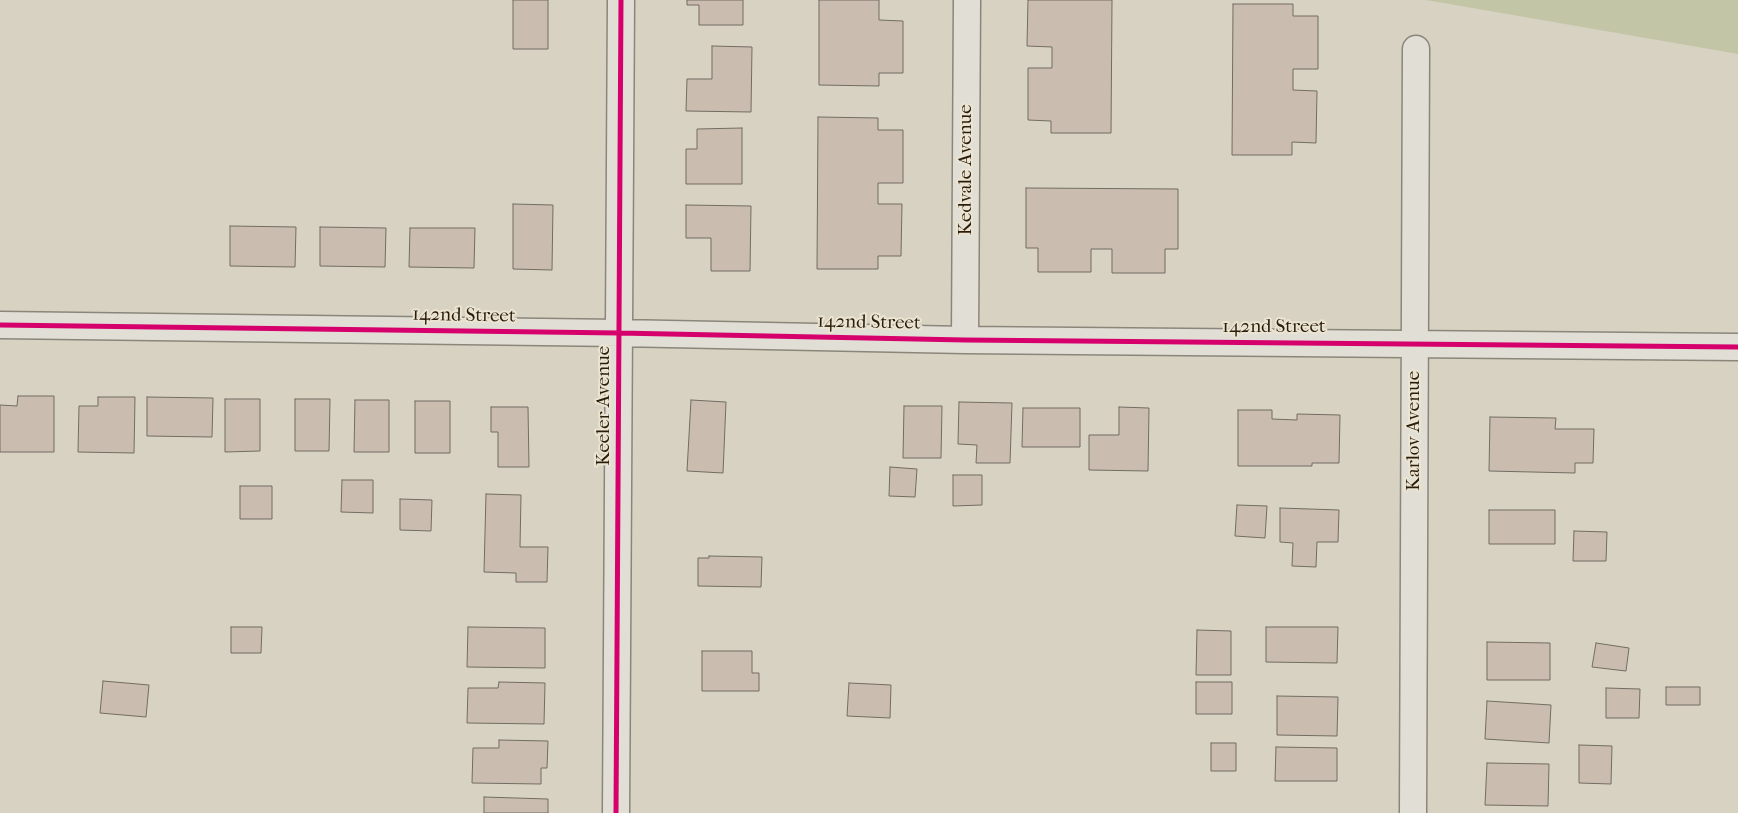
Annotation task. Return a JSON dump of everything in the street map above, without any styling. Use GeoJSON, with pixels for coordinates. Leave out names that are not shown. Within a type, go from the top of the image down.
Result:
{"type":"FeatureCollection","features":[{"type":"Feature","properties":{"kind":"street","name":"Keeler Avenue"},"geometry":{"type":"LineString","coordinates":[[616,813],[621,0]]}},
{"type":"Feature","properties":{"kind":"street","name":"Kedvale Avenue"},"geometry":{"type":"LineString","coordinates":[[965,340],[967,0]]}},
{"type":"Feature","properties":{"kind":"street","name":"Karlov Avenue"},"geometry":{"type":"LineString","coordinates":[[1413,813],[1416,49]]}},
{"type":"Feature","properties":{"kind":"street","name":"142nd Street"},"geometry":{"type":"LineString","coordinates":[[0,325],[619,333],[965,340],[1738,347]]}},
{"type":"Feature","properties":{"kind":"green space"},"geometry":{"type":"Polygon","coordinates":[[[1426,0],[1738,0],[1738,54],[1426,0]]]}},
{"type":"Feature","properties":{"kind":"building"},"geometry":{"type":"Polygon","coordinates":[[[513,0],[548,0],[548,49],[513,49],[513,0]]]}},
{"type":"Feature","properties":{"kind":"building"},"geometry":{"type":"Polygon","coordinates":[[[687,0],[743,0],[743,25],[699,25],[699,5],[687,5],[687,0]]]}},
{"type":"Feature","properties":{"kind":"building"},"geometry":{"type":"Polygon","coordinates":[[[819,0],[879,0],[879,20],[903,21],[903,73],[879,73],[879,86],[819,85],[819,0]]]}},
{"type":"Feature","properties":{"kind":"building"},"geometry":{"type":"Polygon","coordinates":[[[1028,0],[1112,0],[1111,133],[1051,133],[1051,121],[1028,120],[1028,68],[1052,68],[1052,47],[1027,46],[1028,0]]]}},
{"type":"Feature","properties":{"kind":"building"},"geometry":{"type":"Polygon","coordinates":[[[1233,4],[1293,4],[1293,16],[1318,16],[1318,69],[1293,69],[1293,90],[1317,91],[1316,143],[1292,142],[1292,155],[1232,155],[1233,4]]]}},
{"type":"Feature","properties":{"kind":"building"},"geometry":{"type":"Polygon","coordinates":[[[712,46],[752,47],[751,112],[686,111],[687,79],[712,79],[712,46]]]}},
{"type":"Feature","properties":{"kind":"building"},"geometry":{"type":"Polygon","coordinates":[[[818,117],[878,118],[878,130],[903,130],[903,183],[878,183],[878,204],[902,204],[901,256],[878,256],[878,269],[817,269],[818,117]]]}},
{"type":"Feature","properties":{"kind":"building"},"geometry":{"type":"Polygon","coordinates":[[[742,128],[742,184],[686,184],[686,149],[697,149],[697,129],[742,128]]]}},
{"type":"Feature","properties":{"kind":"building"},"geometry":{"type":"Polygon","coordinates":[[[1026,188],[1178,189],[1178,249],[1165,249],[1165,273],[1112,273],[1112,249],[1091,249],[1091,272],[1038,272],[1038,248],[1026,248],[1026,188]]]}},
{"type":"Feature","properties":{"kind":"building"},"geometry":{"type":"Polygon","coordinates":[[[513,204],[553,205],[552,270],[513,269],[513,204]]]}},
{"type":"Feature","properties":{"kind":"building"},"geometry":{"type":"Polygon","coordinates":[[[686,205],[751,206],[750,271],[711,271],[711,238],[686,238],[686,205]]]}},
{"type":"Feature","properties":{"kind":"building"},"geometry":{"type":"Polygon","coordinates":[[[230,226],[296,227],[295,267],[230,266],[230,226]]]}},
{"type":"Feature","properties":{"kind":"building"},"geometry":{"type":"Polygon","coordinates":[[[320,227],[386,228],[385,267],[320,266],[320,227]]]}},
{"type":"Feature","properties":{"kind":"building"},"geometry":{"type":"Polygon","coordinates":[[[410,228],[475,228],[474,268],[409,267],[410,228]]]}},
{"type":"Feature","properties":{"kind":"building"},"geometry":{"type":"Polygon","coordinates":[[[18,396],[54,396],[54,452],[0,452],[0,405],[17,406],[18,396]]]}},
{"type":"Feature","properties":{"kind":"building"},"geometry":{"type":"Polygon","coordinates":[[[98,397],[135,397],[134,453],[78,452],[79,406],[98,406],[98,397]]]}},
{"type":"Feature","properties":{"kind":"building"},"geometry":{"type":"Polygon","coordinates":[[[147,397],[213,398],[212,437],[147,436],[147,397]]]}},
{"type":"Feature","properties":{"kind":"building"},"geometry":{"type":"Polygon","coordinates":[[[225,399],[260,399],[260,451],[225,452],[225,399]]]}},
{"type":"Feature","properties":{"kind":"building"},"geometry":{"type":"Polygon","coordinates":[[[295,399],[330,399],[329,451],[295,451],[295,399]]]}},
{"type":"Feature","properties":{"kind":"building"},"geometry":{"type":"Polygon","coordinates":[[[355,400],[389,400],[389,452],[354,452],[355,400]]]}},
{"type":"Feature","properties":{"kind":"building"},"geometry":{"type":"Polygon","coordinates":[[[691,400],[726,402],[723,473],[687,471],[691,400]]]}},
{"type":"Feature","properties":{"kind":"building"},"geometry":{"type":"Polygon","coordinates":[[[415,401],[450,401],[450,453],[415,453],[415,401]]]}},
{"type":"Feature","properties":{"kind":"building"},"geometry":{"type":"Polygon","coordinates":[[[959,402],[1012,403],[1010,463],[976,463],[977,445],[958,444],[959,402]]]}},
{"type":"Feature","properties":{"kind":"building"},"geometry":{"type":"Polygon","coordinates":[[[904,406],[942,406],[941,458],[903,458],[904,406]]]}},
{"type":"Feature","properties":{"kind":"building"},"geometry":{"type":"Polygon","coordinates":[[[491,407],[528,407],[529,467],[498,467],[498,432],[491,432],[491,407]]]}},
{"type":"Feature","properties":{"kind":"building"},"geometry":{"type":"Polygon","coordinates":[[[1119,407],[1149,408],[1148,471],[1089,470],[1089,435],[1119,435],[1119,407]]]}},
{"type":"Feature","properties":{"kind":"building"},"geometry":{"type":"Polygon","coordinates":[[[1023,408],[1080,408],[1080,447],[1022,447],[1023,408]]]}},
{"type":"Feature","properties":{"kind":"building"},"geometry":{"type":"Polygon","coordinates":[[[1238,410],[1272,410],[1272,419],[1297,420],[1297,414],[1340,415],[1339,463],[1312,463],[1312,466],[1238,466],[1238,410]]]}},
{"type":"Feature","properties":{"kind":"building"},"geometry":{"type":"Polygon","coordinates":[[[1490,417],[1556,418],[1555,429],[1594,429],[1593,463],[1575,463],[1575,473],[1489,471],[1490,417]]]}},
{"type":"Feature","properties":{"kind":"building"},"geometry":{"type":"Polygon","coordinates":[[[890,467],[917,469],[915,497],[889,496],[890,467]]]}},
{"type":"Feature","properties":{"kind":"building"},"geometry":{"type":"Polygon","coordinates":[[[953,475],[982,475],[982,505],[953,506],[953,475]]]}},
{"type":"Feature","properties":{"kind":"building"},"geometry":{"type":"Polygon","coordinates":[[[342,480],[373,480],[373,513],[341,512],[342,480]]]}},
{"type":"Feature","properties":{"kind":"building"},"geometry":{"type":"Polygon","coordinates":[[[240,486],[272,486],[272,519],[240,519],[240,486]]]}},
{"type":"Feature","properties":{"kind":"building"},"geometry":{"type":"Polygon","coordinates":[[[486,494],[521,495],[520,547],[548,547],[547,582],[516,582],[516,573],[484,572],[486,494]]]}},
{"type":"Feature","properties":{"kind":"building"},"geometry":{"type":"Polygon","coordinates":[[[400,499],[432,500],[431,531],[400,530],[400,499]]]}},
{"type":"Feature","properties":{"kind":"building"},"geometry":{"type":"Polygon","coordinates":[[[1237,505],[1267,506],[1265,538],[1235,536],[1237,505]]]}},
{"type":"Feature","properties":{"kind":"building"},"geometry":{"type":"Polygon","coordinates":[[[1280,508],[1339,510],[1338,542],[1317,542],[1316,567],[1292,566],[1293,543],[1280,542],[1280,508]]]}},
{"type":"Feature","properties":{"kind":"building"},"geometry":{"type":"Polygon","coordinates":[[[1489,510],[1555,510],[1555,544],[1489,544],[1489,510]]]}},
{"type":"Feature","properties":{"kind":"building"},"geometry":{"type":"Polygon","coordinates":[[[1574,531],[1607,532],[1606,561],[1573,561],[1574,531]]]}},
{"type":"Feature","properties":{"kind":"building"},"geometry":{"type":"Polygon","coordinates":[[[709,556],[762,557],[761,587],[698,586],[698,558],[709,558],[709,556]]]}},
{"type":"Feature","properties":{"kind":"building"},"geometry":{"type":"Polygon","coordinates":[[[231,627],[262,627],[261,653],[231,653],[231,627]]]}},
{"type":"Feature","properties":{"kind":"building"},"geometry":{"type":"Polygon","coordinates":[[[468,627],[545,628],[545,668],[467,667],[468,627]]]}},
{"type":"Feature","properties":{"kind":"building"},"geometry":{"type":"Polygon","coordinates":[[[1266,627],[1338,627],[1337,663],[1266,662],[1266,627]]]}},
{"type":"Feature","properties":{"kind":"building"},"geometry":{"type":"Polygon","coordinates":[[[1197,630],[1231,631],[1231,675],[1196,675],[1197,630]]]}},
{"type":"Feature","properties":{"kind":"building"},"geometry":{"type":"Polygon","coordinates":[[[1487,642],[1550,643],[1550,680],[1487,680],[1487,642]]]}},
{"type":"Feature","properties":{"kind":"building"},"geometry":{"type":"Polygon","coordinates":[[[1596,643],[1629,648],[1626,671],[1592,667],[1596,643]]]}},
{"type":"Feature","properties":{"kind":"building"},"geometry":{"type":"Polygon","coordinates":[[[702,651],[752,651],[752,673],[759,673],[759,691],[702,691],[702,651]]]}},
{"type":"Feature","properties":{"kind":"building"},"geometry":{"type":"Polygon","coordinates":[[[103,681],[149,685],[146,717],[100,713],[103,681]]]}},
{"type":"Feature","properties":{"kind":"building"},"geometry":{"type":"Polygon","coordinates":[[[499,682],[545,683],[544,724],[467,723],[468,688],[498,688],[499,682]]]}},
{"type":"Feature","properties":{"kind":"building"},"geometry":{"type":"Polygon","coordinates":[[[1196,682],[1232,682],[1232,714],[1196,714],[1196,682]]]}},
{"type":"Feature","properties":{"kind":"building"},"geometry":{"type":"Polygon","coordinates":[[[849,683],[891,685],[890,718],[847,716],[849,683]]]}},
{"type":"Feature","properties":{"kind":"building"},"geometry":{"type":"Polygon","coordinates":[[[1666,687],[1700,687],[1700,705],[1666,705],[1666,687]]]}},
{"type":"Feature","properties":{"kind":"building"},"geometry":{"type":"Polygon","coordinates":[[[1606,688],[1640,689],[1639,718],[1606,718],[1606,688]]]}},
{"type":"Feature","properties":{"kind":"building"},"geometry":{"type":"Polygon","coordinates":[[[1277,696],[1338,697],[1337,736],[1277,735],[1277,696]]]}},
{"type":"Feature","properties":{"kind":"building"},"geometry":{"type":"Polygon","coordinates":[[[1487,701],[1551,705],[1549,743],[1485,739],[1487,701]]]}},
{"type":"Feature","properties":{"kind":"building"},"geometry":{"type":"Polygon","coordinates":[[[499,740],[548,741],[547,768],[541,768],[541,784],[472,783],[473,748],[499,748],[499,740]]]}},
{"type":"Feature","properties":{"kind":"building"},"geometry":{"type":"Polygon","coordinates":[[[1211,743],[1236,743],[1236,771],[1211,771],[1211,743]]]}},
{"type":"Feature","properties":{"kind":"building"},"geometry":{"type":"Polygon","coordinates":[[[1579,745],[1612,746],[1611,784],[1579,783],[1579,745]]]}},
{"type":"Feature","properties":{"kind":"building"},"geometry":{"type":"Polygon","coordinates":[[[1276,747],[1337,748],[1337,781],[1275,781],[1276,747]]]}},
{"type":"Feature","properties":{"kind":"building"},"geometry":{"type":"Polygon","coordinates":[[[1487,763],[1549,764],[1548,806],[1485,805],[1487,763]]]}},
{"type":"Feature","properties":{"kind":"building"},"geometry":{"type":"Polygon","coordinates":[[[484,797],[548,799],[548,813],[484,813],[484,797]]]}},
{"type":"Feature","properties":{"kind":"cycle path"},"geometry":{"type":"LineString","coordinates":[[616,813],[621,0]]}},
{"type":"Feature","properties":{"kind":"cycle path"},"geometry":{"type":"LineString","coordinates":[[0,325],[619,333],[965,340],[1738,347]]}}]}
